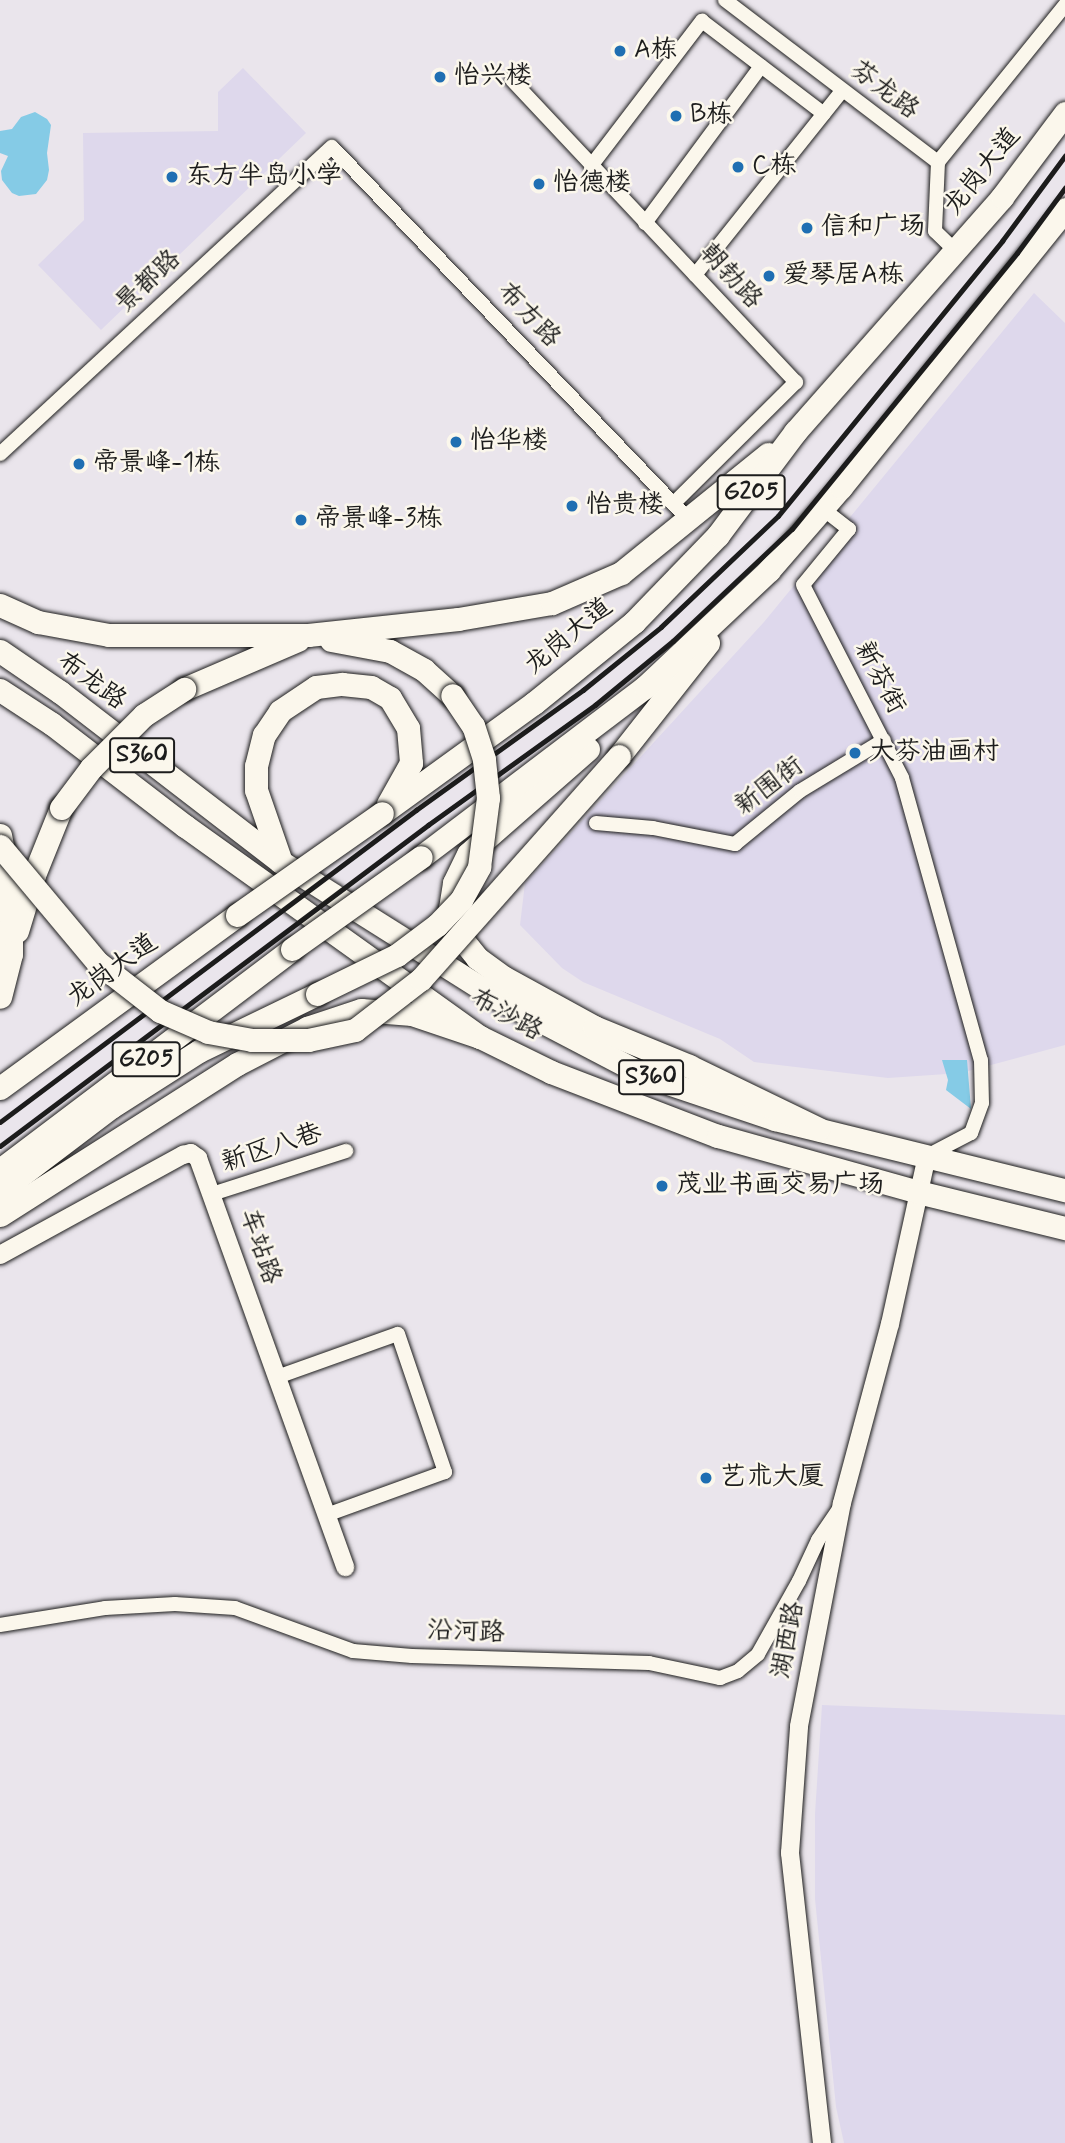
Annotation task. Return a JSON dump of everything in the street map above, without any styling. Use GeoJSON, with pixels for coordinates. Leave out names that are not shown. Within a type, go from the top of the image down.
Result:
{"type":"FeatureCollection","features":[{"type":"Feature","properties":{"kind":"main road","name":"龙岗大道"},"geometry":{"type":"LineString","coordinates":[[0,1088],[534,703],[634,622],[718,535],[795,432],[1002,197],[1065,113]]}},
{"type":"Feature","properties":{"kind":"main road","name":"G205"},"geometry":{"type":"LineString","coordinates":[[0,1170],[645,687],[757,581],[823,509],[1065,209]]}},
{"type":"Feature","properties":{"kind":"main road"},"geometry":{"type":"LineString","coordinates":[[0,605],[38,622],[109,635],[308,635],[458,619],[552,603],[621,573],[680,512],[795,432]]}},
{"type":"Feature","properties":{"kind":"main road"},"geometry":{"type":"LineString","coordinates":[[0,846],[97,962],[160,1012],[208,1032],[252,1040],[308,1040],[355,1030],[421,979],[619,756],[757,581]]}},
{"type":"Feature","properties":{"kind":"main road"},"geometry":{"type":"LineString","coordinates":[[0,997],[34,875],[61,808],[90,768],[144,715],[184,689],[308,635],[390,651],[424,670],[452,695],[473,726],[484,760],[488,798],[479,867],[461,900],[437,925],[397,955],[199,1051],[111,1107],[0,1191]]}},
{"type":"Feature","properties":{"kind":"main road","name":"布龙路"},"geometry":{"type":"LineString","coordinates":[[0,651],[60,692],[281,862]]}},
{"type":"Feature","properties":{"kind":"main road"},"geometry":{"type":"LineString","coordinates":[[281,862],[256,790],[256,766],[264,735],[280,711],[316,687],[342,684],[371,687],[390,698],[408,728],[411,763],[382,813]]}},
{"type":"Feature","properties":{"kind":"main road"},"geometry":{"type":"LineString","coordinates":[[645,687],[608,731],[468,853],[454,883],[450,908],[457,933],[477,958],[505,978],[594,1027],[689,1066],[819,1129]]}},
{"type":"Feature","properties":{"kind":"main road","name":"布沙路"},"geometry":{"type":"LineString","coordinates":[[0,690],[52,724],[185,826],[480,1037],[551,1072],[718,1136],[918,1192],[1065,1228]]}},
{"type":"Feature","properties":{"kind":"main road"},"geometry":{"type":"LineString","coordinates":[[0,835],[9,882],[10,954]]}},
{"type":"Feature","properties":{"kind":"main road","name":"布沙路"},"geometry":{"type":"LineString","coordinates":[[281,862],[495,998],[644,1075],[775,1119],[1065,1190]]}},
{"type":"Feature","properties":{"kind":"main road"},"geometry":{"type":"LineString","coordinates":[[0,1215],[237,1063],[307,1028],[360,1010],[412,1014],[480,1037]]}},
{"type":"Feature","properties":{"kind":"street","name":"芬龙路"},"geometry":{"type":"LineString","coordinates":[[725,0],[938,162]]}},
{"type":"Feature","properties":{"kind":"street"},"geometry":{"type":"LineString","coordinates":[[955,250],[935,231],[938,162],[1065,5]]}},
{"type":"Feature","properties":{"kind":"street"},"geometry":{"type":"LineString","coordinates":[[591,166],[702,21],[824,114]]}},
{"type":"Feature","properties":{"kind":"street"},"geometry":{"type":"LineString","coordinates":[[645,223],[761,66]]}},
{"type":"Feature","properties":{"kind":"street","name":"朝勃路"},"geometry":{"type":"LineString","coordinates":[[512,79],[796,382],[680,512]]}},
{"type":"Feature","properties":{"kind":"street"},"geometry":{"type":"LineString","coordinates":[[695,275],[842,91]]}},
{"type":"Feature","properties":{"kind":"street","name":"景都路"},"geometry":{"type":"LineString","coordinates":[[0,454],[332,147]]}},
{"type":"Feature","properties":{"kind":"street","name":"布方路"},"geometry":{"type":"LineString","coordinates":[[332,147],[680,512]]}},
{"type":"Feature","properties":{"kind":"street","name":"新芬街"},"geometry":{"type":"LineString","coordinates":[[823,509],[849,529],[803,585],[902,778],[981,1060],[982,1103],[971,1133],[927,1156]]}},
{"type":"Feature","properties":{"kind":"street","name":"新围街"},"geometry":{"type":"LineString","coordinates":[[596,823],[653,828],[735,844],[800,791],[884,740]]}},
{"type":"Feature","properties":{"kind":"street","name":"新区八巷"},"geometry":{"type":"LineString","coordinates":[[212,1194],[346,1151]]}},
{"type":"Feature","properties":{"kind":"street","name":"车站路"},"geometry":{"type":"LineString","coordinates":[[0,1255],[183,1155],[191,1153],[198,1158],[345,1567]]}},
{"type":"Feature","properties":{"kind":"street","name":"湖西路"},"geometry":{"type":"LineString","coordinates":[[822,2143],[790,1853],[799,1726],[842,1503],[890,1324],[927,1156]]}},
{"type":"Feature","properties":{"kind":"street"},"geometry":{"type":"LineString","coordinates":[[277,1377],[398,1334],[445,1472],[326,1515]]}},
{"type":"Feature","properties":{"kind":"street","name":"沿河路"},"geometry":{"type":"LineString","coordinates":[[0,1625],[29,1618],[105,1608],[175,1604],[235,1608],[353,1651],[412,1656],[649,1663],[720,1678],[738,1671],[758,1654],[799,1581],[818,1539],[842,1503]]}},
{"type":"Feature","properties":{"kind":"shaded area","name":"东方半岛小学"},"geometry":{"type":"Polygon","coordinates":[[[243,68],[306,133],[101,330],[38,265],[84,220],[83,133],[218,131],[218,92],[243,68]]]}},
{"type":"Feature","properties":{"kind":"shaded area","name":"大芬油画村"},"geometry":{"type":"Polygon","coordinates":[[[1034,293],[1065,323],[1065,1045],[961,1073],[888,1078],[754,1062],[720,1039],[583,982],[562,968],[520,925],[525,883],[764,622],[1034,293]]]}},
{"type":"Feature","properties":{"kind":"shaded area"},"geometry":{"type":"Polygon","coordinates":[[[822,1705],[1065,1715],[1065,2143],[844,2143],[836,2107],[815,1899],[815,1814],[822,1705]]]}},
{"type":"Feature","properties":{"kind":"water"},"geometry":{"type":"Polygon","coordinates":[[[35,112],[47,119],[51,125],[47,153],[49,170],[47,180],[36,194],[19,196],[12,193],[2,180],[1,171],[8,156],[0,153],[0,131],[12,129],[21,117],[35,112]]]}},
{"type":"Feature","properties":{"kind":"water"},"geometry":{"type":"Polygon","coordinates":[[[942,1060],[967,1060],[971,1109],[946,1090],[948,1080],[942,1060]]]}},
{"type":"Feature","properties":{"kind":"railway"},"geometry":{"type":"LineString","coordinates":[[0,1122],[416,810],[583,690],[661,627],[778,516],[1002,241],[1065,156]]}},
{"type":"Feature","properties":{"kind":"railway"},"geometry":{"type":"LineString","coordinates":[[0,1146],[428,825],[595,705],[673,641],[792,529],[1017,253],[1065,188]]}},
{"type":"Feature","properties":{"kind":"place","name":"A栋"},"geometry":{"type":"Point","coordinates":[620,51]}},
{"type":"Feature","properties":{"kind":"place","name":"怡兴楼"},"geometry":{"type":"Point","coordinates":[440,77]}},
{"type":"Feature","properties":{"kind":"place","name":"B栋"},"geometry":{"type":"Point","coordinates":[676,116]}},
{"type":"Feature","properties":{"kind":"place","name":"C栋"},"geometry":{"type":"Point","coordinates":[738,167]}},
{"type":"Feature","properties":{"kind":"place","name":"东方半岛小学"},"geometry":{"type":"Point","coordinates":[172,177]}},
{"type":"Feature","properties":{"kind":"place","name":"怡德楼"},"geometry":{"type":"Point","coordinates":[539,184]}},
{"type":"Feature","properties":{"kind":"place","name":"信和广场"},"geometry":{"type":"Point","coordinates":[807,228]}},
{"type":"Feature","properties":{"kind":"place","name":"爱琴居A栋"},"geometry":{"type":"Point","coordinates":[769,276]}},
{"type":"Feature","properties":{"kind":"place","name":"怡华楼"},"geometry":{"type":"Point","coordinates":[456,442]}},
{"type":"Feature","properties":{"kind":"place","name":"帝景峰-1栋"},"geometry":{"type":"Point","coordinates":[79,464]}},
{"type":"Feature","properties":{"kind":"place","name":"怡贵楼"},"geometry":{"type":"Point","coordinates":[572,506]}},
{"type":"Feature","properties":{"kind":"place","name":"帝景峰-3栋"},"geometry":{"type":"Point","coordinates":[301,520]}},
{"type":"Feature","properties":{"kind":"place","name":"大芬油画村"},"geometry":{"type":"Point","coordinates":[855,753]}},
{"type":"Feature","properties":{"kind":"place","name":"茂业书画交易广场"},"geometry":{"type":"Point","coordinates":[662,1186]}},
{"type":"Feature","properties":{"kind":"place","name":"艺术大厦"},"geometry":{"type":"Point","coordinates":[706,1478]}}]}
